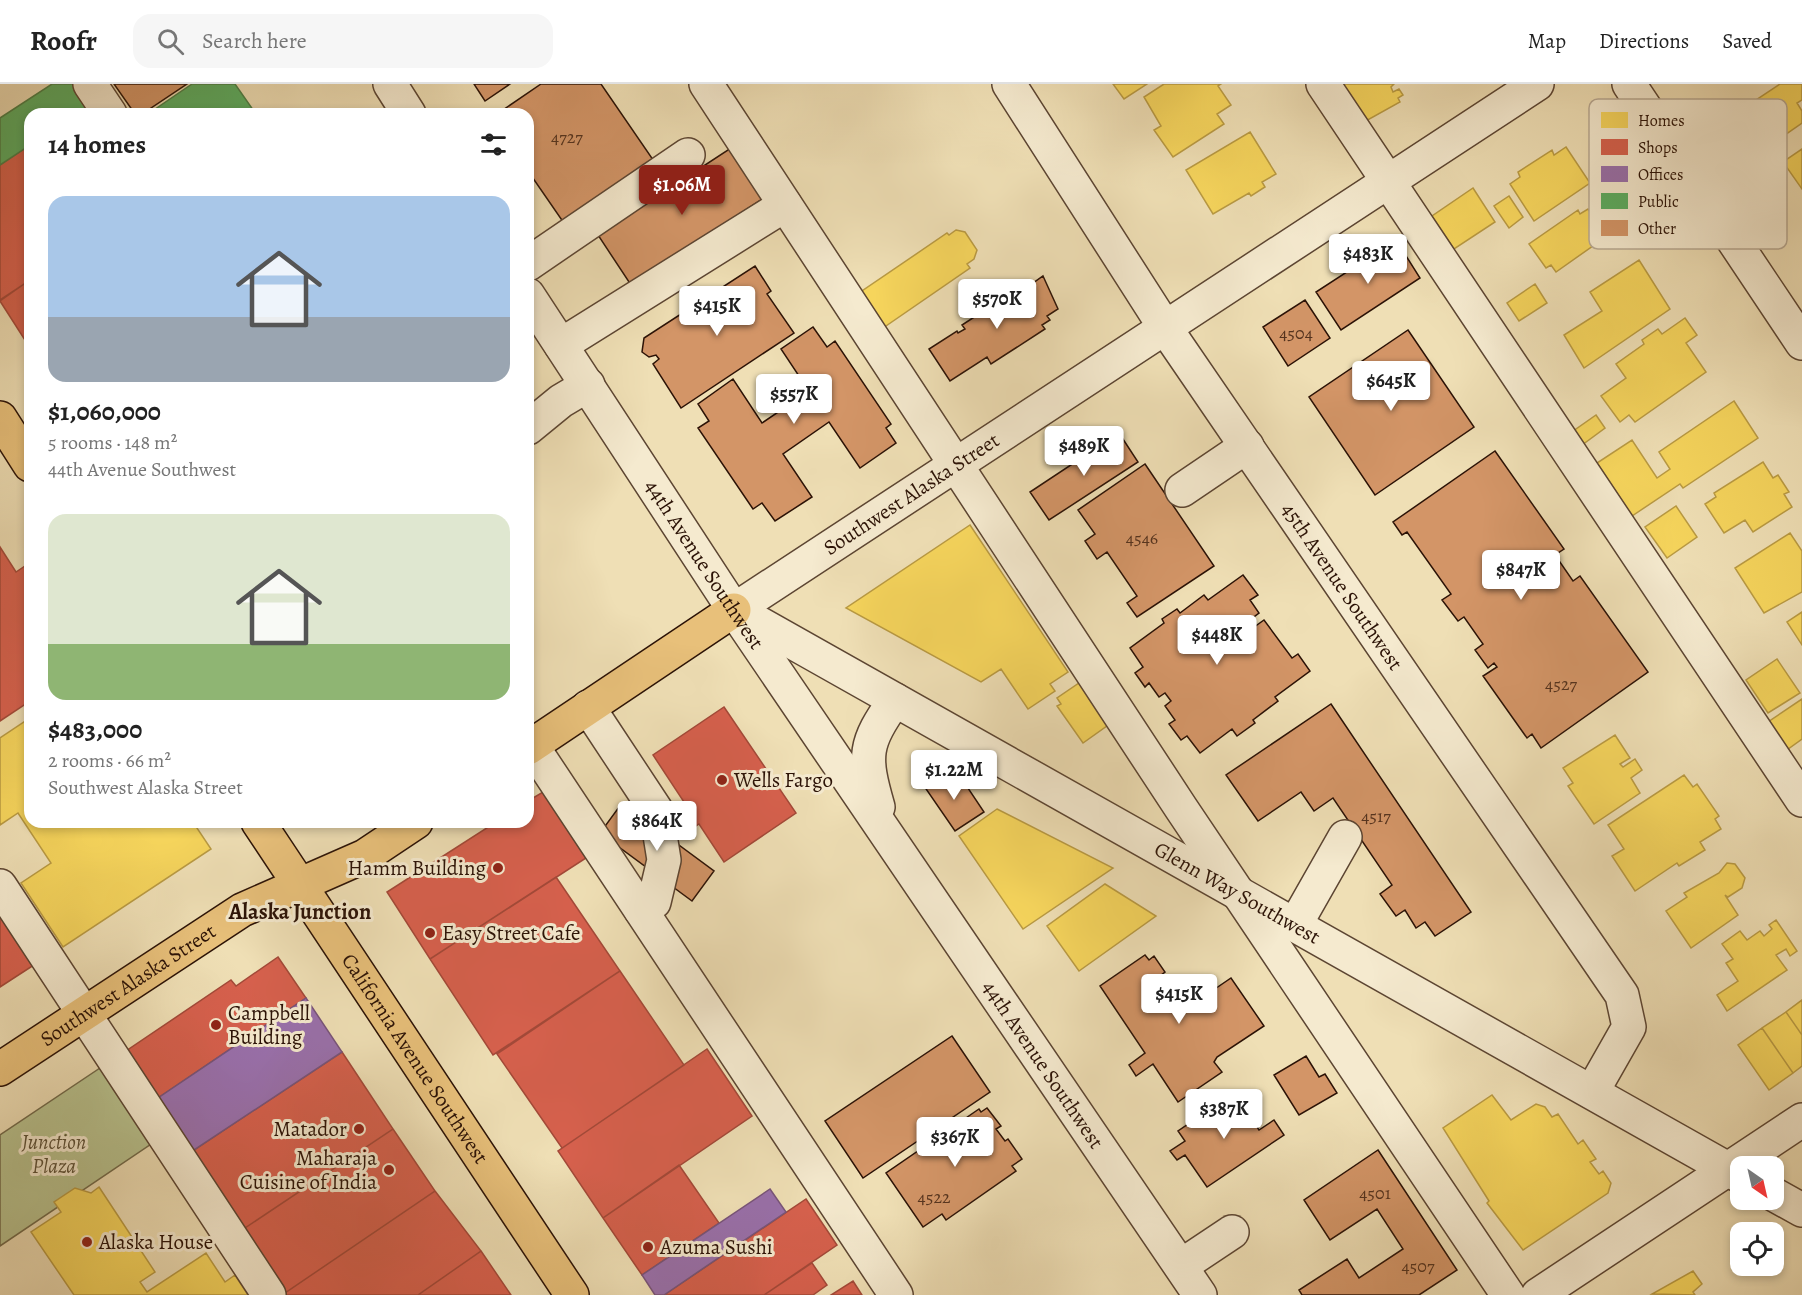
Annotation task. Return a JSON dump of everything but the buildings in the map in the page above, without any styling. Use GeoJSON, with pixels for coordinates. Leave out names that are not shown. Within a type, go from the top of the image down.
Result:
{"type":"FeatureCollection","features":[{"type":"Feature","properties":{"kind":"main road"},"geometry":{"type":"LineString","coordinates":[[0,418],[24,456]]}},
{"type":"Feature","properties":{"kind":"main road","name":"Southwest Alaska Street"},"geometry":{"type":"LineString","coordinates":[[534,741],[734,610]]}},
{"type":"Feature","properties":{"kind":"main road","name":"California Avenue Southwest"},"geometry":{"type":"LineString","coordinates":[[262,828],[572,1295]]}},
{"type":"Feature","properties":{"kind":"main road","name":"Southwest Alaska Street"},"geometry":{"type":"LineString","coordinates":[[0,1069],[242,910],[365,856],[407,828]]}},
{"type":"Feature","properties":{"kind":"street"},"geometry":{"type":"LineString","coordinates":[[90,84],[106,108]]}},
{"type":"Feature","properties":{"kind":"street"},"geometry":{"type":"LineString","coordinates":[[706,84],[954,465],[1508,1295]]}},
{"type":"Feature","properties":{"kind":"street","name":"45th Avenue Southwest"},"geometry":{"type":"LineString","coordinates":[[1009,84],[1166,329],[1622,995],[1629,1027],[1592,1092]]}},
{"type":"Feature","properties":{"kind":"street"},"geometry":{"type":"LineString","coordinates":[[1323,84],[1802,800]]}},
{"type":"Feature","properties":{"kind":"street","name":"Southwest Alaska Street"},"geometry":{"type":"LineString","coordinates":[[734,610],[1537,84]]}},
{"type":"Feature","properties":{"kind":"street"},"geometry":{"type":"LineString","coordinates":[[1629,84],[1639,99]]}},
{"type":"Feature","properties":{"kind":"street"},"geometry":{"type":"LineString","coordinates":[[534,260],[688,155]]}},
{"type":"Feature","properties":{"kind":"street"},"geometry":{"type":"LineString","coordinates":[[561,345],[785,205]]}},
{"type":"Feature","properties":{"kind":"street"},"geometry":{"type":"LineString","coordinates":[[1739,249],[1802,343]]}},
{"type":"Feature","properties":{"kind":"street","name":"44th Avenue Southwest"},"geometry":{"type":"LineString","coordinates":[[534,305],[734,610],[1200,1295]]}},
{"type":"Feature","properties":{"kind":"street"},"geometry":{"type":"LineString","coordinates":[[534,423],[561,401],[588,386]]}},
{"type":"Feature","properties":{"kind":"street"},"geometry":{"type":"LineString","coordinates":[[1182,490],[1246,446]]}},
{"type":"Feature","properties":{"kind":"street","name":"Glenn Way Southwest"},"geometry":{"type":"LineString","coordinates":[[734,610],[1730,1170]]}},
{"type":"Feature","properties":{"kind":"street","name":"44th Avenue Southwest"},"geometry":{"type":"LineString","coordinates":[[885,832],[869,776],[867,759],[869,745],[877,724],[895,700]]}},
{"type":"Feature","properties":{"kind":"street"},"geometry":{"type":"LineString","coordinates":[[588,707],[656,810],[664,860],[654,902],[641,910]]}},
{"type":"Feature","properties":{"kind":"street"},"geometry":{"type":"LineString","coordinates":[[534,751],[896,1295]]}},
{"type":"Feature","properties":{"kind":"street"},"geometry":{"type":"LineString","coordinates":[[1295,925],[1345,837]]}},
{"type":"Feature","properties":{"kind":"street"},"geometry":{"type":"LineString","coordinates":[[0,886],[82,1015],[269,1295]]}},
{"type":"Feature","properties":{"kind":"street"},"geometry":{"type":"LineString","coordinates":[[1755,1156],[1802,1120]]}},
{"type":"Feature","properties":{"kind":"street"},"geometry":{"type":"LineString","coordinates":[[1538,1295],[1730,1175]]}},
{"type":"Feature","properties":{"kind":"street"},"geometry":{"type":"LineString","coordinates":[[1784,1200],[1802,1210]]}},
{"type":"Feature","properties":{"kind":"street"},"geometry":{"type":"LineString","coordinates":[[1181,1266],[1232,1232]]}},
{"type":"Feature","properties":{"kind":"green space","name":"Junction Plaza"},"geometry":{"type":"Polygon","coordinates":[[[109,1062],[160,1138],[0,1246],[0,1135],[109,1062]]]}},
{"type":"Feature","properties":{"kind":"place","name":"Wells Fargo"},"geometry":{"type":"Point","coordinates":[722,780]}},
{"type":"Feature","properties":{"kind":"place","name":"Hamm Building"},"geometry":{"type":"Point","coordinates":[498,868]}},
{"type":"Feature","properties":{"kind":"place","name":"Easy Street Cafe"},"geometry":{"type":"Point","coordinates":[430,933]}},
{"type":"Feature","properties":{"kind":"place","name":"Campbell Building"},"geometry":{"type":"Point","coordinates":[216,1025]}},
{"type":"Feature","properties":{"kind":"place","name":"Matador"},"geometry":{"type":"Point","coordinates":[359,1129]}},
{"type":"Feature","properties":{"kind":"place","name":"Maharaja Cuisine of India"},"geometry":{"type":"Point","coordinates":[389,1170]}},
{"type":"Feature","properties":{"kind":"place","name":"Alaska House"},"geometry":{"type":"Point","coordinates":[87,1242]}},
{"type":"Feature","properties":{"kind":"place","name":"Azuma Sushi"},"geometry":{"type":"Point","coordinates":[648,1247]}},
{"type":"Feature","properties":{"kind":"district","name":"Alaska Junction"},"geometry":{"type":"Point","coordinates":[300,911]}}]}
